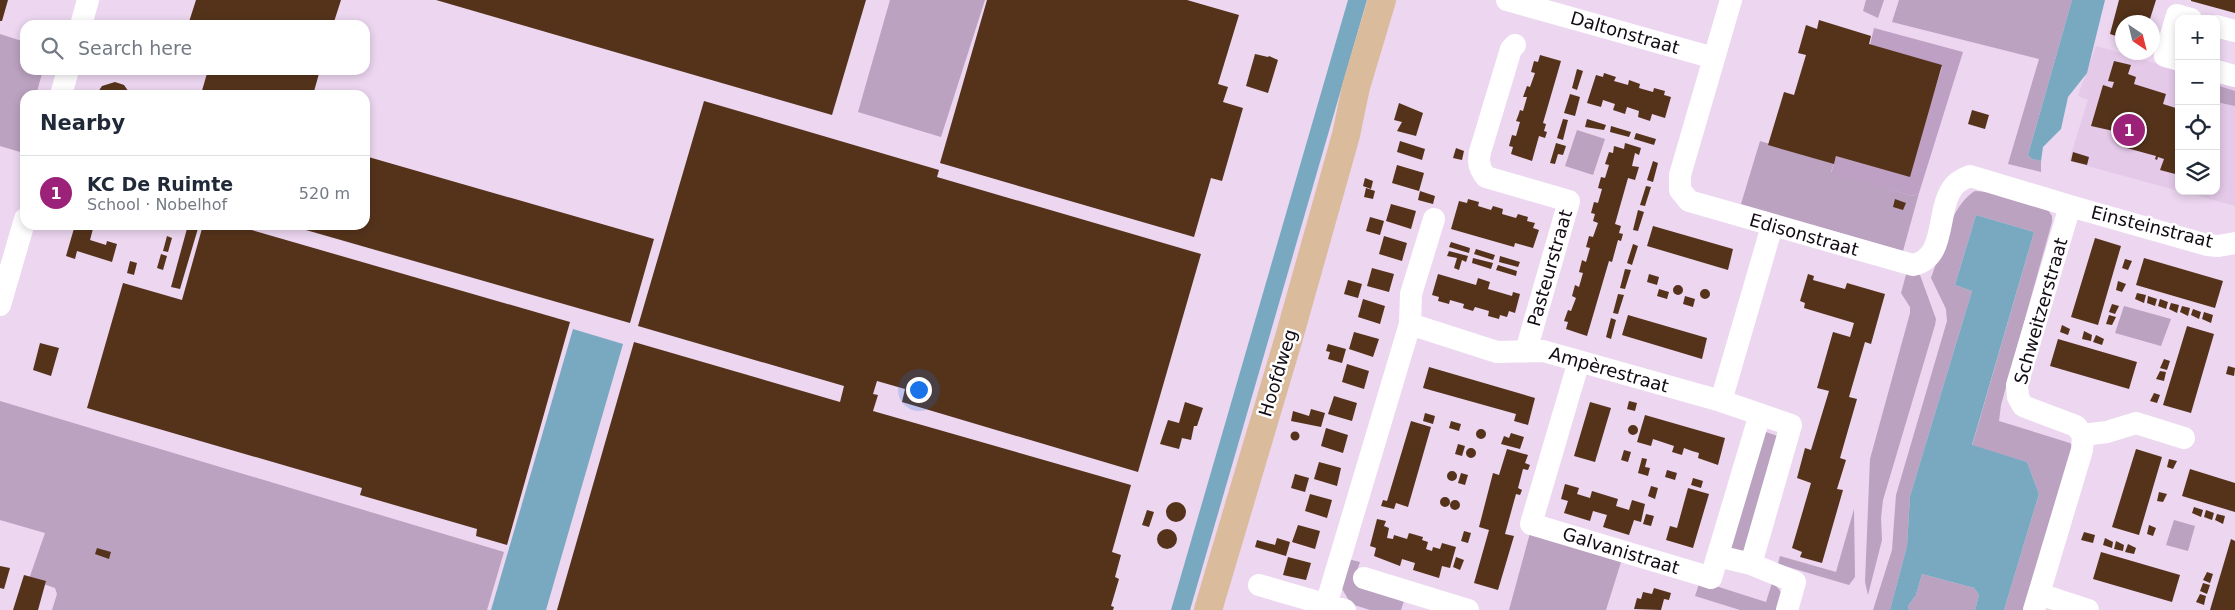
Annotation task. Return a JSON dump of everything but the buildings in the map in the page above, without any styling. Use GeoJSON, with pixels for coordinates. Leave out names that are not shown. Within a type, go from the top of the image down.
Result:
{"type":"FeatureCollection","features":[{"type":"Feature","properties":{"kind":"main road","name":"Hoofdweg"},"geometry":{"type":"LineString","coordinates":[[1208,610],[1346,135],[1356,88],[1382,0]]}},
{"type":"Feature","properties":{"kind":"main road","name":"Hoofdweg"},"geometry":{"type":"LineString","coordinates":[[1346,135],[1373,75],[1397,0]]}},
{"type":"Feature","properties":{"kind":"street"},"geometry":{"type":"LineString","coordinates":[[82,20],[88,0]]}},
{"type":"Feature","properties":{"kind":"street","name":"Daltonstraat"},"geometry":{"type":"LineString","coordinates":[[1507,0],[1714,58]]}},
{"type":"Feature","properties":{"kind":"street","name":"Edisonstraat"},"geometry":{"type":"LineString","coordinates":[[1731,0],[1680,175],[1680,190],[1689,201],[1913,265],[1923,263],[1930,258],[1934,250],[1945,206],[1953,187],[1970,176],[2070,206]]}},
{"type":"Feature","properties":{"kind":"street"},"geometry":{"type":"LineString","coordinates":[[2175,22],[2165,56],[2175,59]]}},
{"type":"Feature","properties":{"kind":"street"},"geometry":{"type":"LineString","coordinates":[[2220,27],[2235,31]]}},
{"type":"Feature","properties":{"kind":"street","name":"Pasteurstraat"},"geometry":{"type":"LineString","coordinates":[[1515,45],[1511,49],[1480,152],[1478,162],[1480,170],[1486,177],[1569,201],[1526,351]]}},
{"type":"Feature","properties":{"kind":"street"},"geometry":{"type":"LineString","coordinates":[[2220,72],[2235,76]]}},
{"type":"Feature","properties":{"kind":"street"},"geometry":{"type":"LineString","coordinates":[[62,90],[67,75]]}},
{"type":"Feature","properties":{"kind":"street","name":"Einsteinstraat"},"geometry":{"type":"LineString","coordinates":[[2070,206],[2207,244],[2218,246],[2235,243]]}},
{"type":"Feature","properties":{"kind":"street","name":"Schweitzerstraat"},"geometry":{"type":"LineString","coordinates":[[2070,206],[2017,385],[2018,397],[2023,406],[2076,426],[2083,435]]}},
{"type":"Feature","properties":{"kind":"street"},"geometry":{"type":"LineString","coordinates":[[1259,585],[1336,607],[1410,324],[1411,294],[1434,219]]}},
{"type":"Feature","properties":{"kind":"street"},"geometry":{"type":"LineString","coordinates":[[1751,564],[1791,425],[1721,401],[1772,226]]}},
{"type":"Feature","properties":{"kind":"street"},"geometry":{"type":"LineString","coordinates":[[0,305],[22,230]]}},
{"type":"Feature","properties":{"kind":"street","name":"Ampèrestraat"},"geometry":{"type":"LineString","coordinates":[[1410,324],[1497,352],[1544,350],[1721,401]]}},
{"type":"Feature","properties":{"kind":"street","name":"Galvanistraat"},"geometry":{"type":"LineString","coordinates":[[1579,361],[1530,524],[1711,578],[1760,414]]}},
{"type":"Feature","properties":{"kind":"street"},"geometry":{"type":"LineString","coordinates":[[2088,610],[2037,602],[2082,450],[2083,435],[2107,432],[2136,423],[2184,438]]}},
{"type":"Feature","properties":{"kind":"street"},"geometry":{"type":"LineString","coordinates":[[1718,556],[1751,564],[1796,582],[1787,610]]}},
{"type":"Feature","properties":{"kind":"street"},"geometry":{"type":"LineString","coordinates":[[1364,578],[1423,603],[1468,610]]}},
{"type":"Feature","properties":{"kind":"shaded area"},"geometry":{"type":"Polygon","coordinates":[[[890,0],[985,0],[941,137],[858,112],[890,0]]]}},
{"type":"Feature","properties":{"kind":"shaded area"},"geometry":{"type":"Polygon","coordinates":[[[1866,0],[1884,0],[1878,18],[1863,11],[1866,0]]]}},
{"type":"Feature","properties":{"kind":"shaded area"},"geometry":{"type":"Polygon","coordinates":[[[1899,0],[2072,0],[2028,155],[2032,159],[2041,161],[2041,172],[2008,164],[2039,59],[1892,22],[1899,0]]]}},
{"type":"Feature","properties":{"kind":"shaded area"},"geometry":{"type":"Polygon","coordinates":[[[1874,28],[1963,52],[1919,193],[1913,196],[1831,173],[1837,154],[1908,176],[1942,67],[1870,45],[1874,28]]]}},
{"type":"Feature","properties":{"kind":"shaded area"},"geometry":{"type":"Polygon","coordinates":[[[0,34],[20,40],[20,75],[42,75],[37,90],[20,90],[20,152],[0,146],[0,34]]]}},
{"type":"Feature","properties":{"kind":"shaded area"},"geometry":{"type":"Polygon","coordinates":[[[2096,46],[2115,51],[2115,60],[2144,60],[2175,69],[2175,190],[2069,161],[2088,100],[2078,96],[2096,46]]]}},
{"type":"Feature","properties":{"kind":"shaded area"},"geometry":{"type":"Polygon","coordinates":[[[2220,82],[2235,87],[2235,206],[2195,195],[2220,195],[2220,82]]]}},
{"type":"Feature","properties":{"kind":"shaded area"},"geometry":{"type":"Polygon","coordinates":[[[2220,86],[2235,91],[2235,106],[2220,103],[2220,86]]]}},
{"type":"Feature","properties":{"kind":"shaded area"},"geometry":{"type":"Polygon","coordinates":[[[1577,130],[1605,139],[1593,175],[1565,166],[1577,130]]]}},
{"type":"Feature","properties":{"kind":"shaded area"},"geometry":{"type":"Polygon","coordinates":[[[1760,141],[1834,163],[1831,172],[1913,196],[1919,193],[1903,251],[1741,204],[1760,141]]]}},
{"type":"Feature","properties":{"kind":"shaded area"},"geometry":{"type":"Polygon","coordinates":[[[1975,191],[1988,192],[2048,210],[2052,216],[2052,222],[2001,405],[1999,421],[2070,443],[2074,447],[2028,610],[2004,610],[2039,494],[2027,462],[1972,446],[2034,232],[1976,215],[1955,285],[1972,291],[1910,496],[1907,546],[1890,610],[1873,610],[1892,550],[1896,495],[1947,321],[1946,309],[1931,278],[1947,230],[1953,218],[1966,198],[1975,191]]]}},
{"type":"Feature","properties":{"kind":"shaded area"},"geometry":{"type":"Polygon","coordinates":[[[1907,271],[1920,275],[1936,319],[1883,500],[1881,518],[1882,540],[1868,595],[1865,582],[1870,459],[1910,313],[1910,307],[1901,293],[1907,271]]]}},
{"type":"Feature","properties":{"kind":"shaded area"},"geometry":{"type":"Polygon","coordinates":[[[2124,306],[2171,319],[2161,346],[2115,333],[2124,306]]]}},
{"type":"Feature","properties":{"kind":"shaded area"},"geometry":{"type":"Polygon","coordinates":[[[0,401],[504,552],[487,610],[52,610],[57,594],[55,588],[29,579],[45,533],[0,520],[0,401]]]}},
{"type":"Feature","properties":{"kind":"shaded area"},"geometry":{"type":"Polygon","coordinates":[[[1763,431],[1781,437],[1744,553],[1727,548],[1763,431]]]}},
{"type":"Feature","properties":{"kind":"shaded area"},"geometry":{"type":"Polygon","coordinates":[[[1854,509],[1855,577],[1849,585],[1778,564],[1780,556],[1836,572],[1854,509]]]}},
{"type":"Feature","properties":{"kind":"shaded area"},"geometry":{"type":"Polygon","coordinates":[[[2174,520],[2195,526],[2188,551],[2166,545],[2174,520]]]}},
{"type":"Feature","properties":{"kind":"shaded area"},"geometry":{"type":"Polygon","coordinates":[[[1530,533],[1622,559],[1606,610],[1509,610],[1530,533]]]}},
{"type":"Feature","properties":{"kind":"shaded area"},"geometry":{"type":"Polygon","coordinates":[[[1348,559],[1360,562],[1354,579],[1405,598],[1401,610],[1370,610],[1351,604],[1341,587],[1348,559]]]}},
{"type":"Feature","properties":{"kind":"shaded area"},"geometry":{"type":"Polygon","coordinates":[[[1922,574],[1974,588],[1979,595],[1975,610],[1909,610],[1908,606],[1916,595],[1922,574]]]}},
{"type":"Feature","properties":{"kind":"shaded area"},"geometry":{"type":"Polygon","coordinates":[[[1700,581],[1766,602],[1772,583],[1782,595],[1780,610],[1740,610],[1695,596],[1700,581]]]}},
{"type":"Feature","properties":{"kind":"water"},"geometry":{"type":"Polygon","coordinates":[[[1348,0],[1367,0],[1190,610],[1171,610],[1348,0]]]}},
{"type":"Feature","properties":{"kind":"water"},"geometry":{"type":"Polygon","coordinates":[[[2072,0],[2105,0],[2087,73],[2068,97],[2061,129],[2043,147],[2041,161],[2032,159],[2028,155],[2072,0]]]}},
{"type":"Feature","properties":{"kind":"water"},"geometry":{"type":"Polygon","coordinates":[[[1976,215],[2034,232],[1972,445],[2027,462],[2039,494],[2004,610],[1975,610],[1979,595],[1974,588],[1922,574],[1916,595],[1908,606],[1909,610],[1890,610],[1907,546],[1910,496],[1972,291],[1955,285],[1976,215]]]}},
{"type":"Feature","properties":{"kind":"water"},"geometry":{"type":"Polygon","coordinates":[[[573,329],[623,344],[546,610],[491,610],[573,329]]]}},
{"type":"Feature","properties":{"kind":"place","name":"KC De Ruimte"},"geometry":{"type":"Point","coordinates":[2129,130]}}]}
